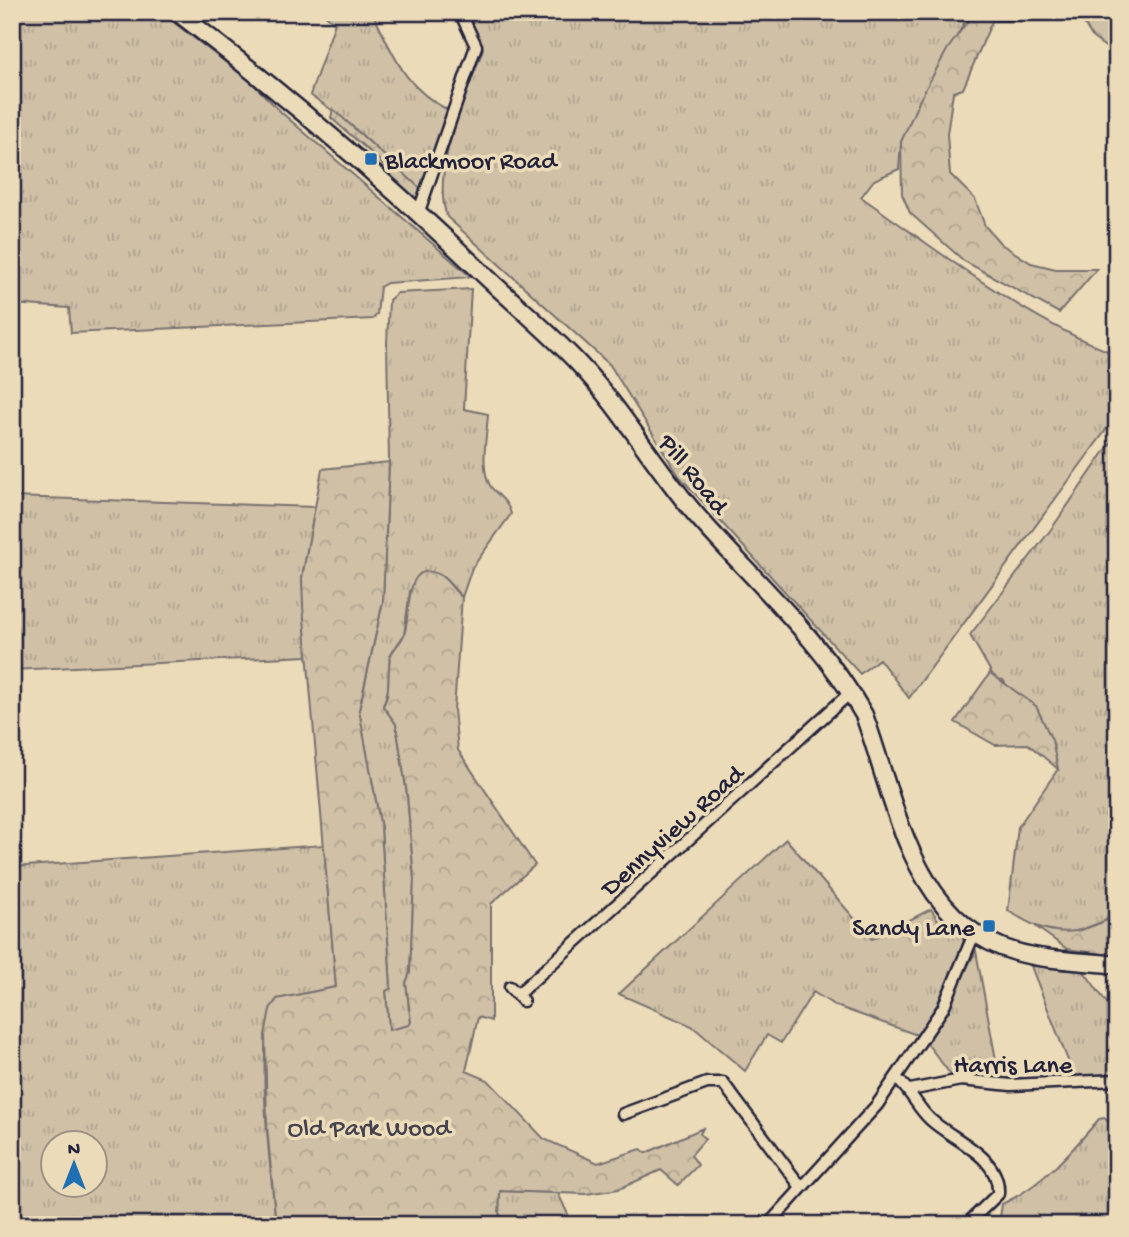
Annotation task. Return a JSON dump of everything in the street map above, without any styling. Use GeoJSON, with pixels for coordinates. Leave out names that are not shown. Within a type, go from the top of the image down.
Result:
{"type":"FeatureCollection","features":[{"type":"Feature","properties":{"kind":"main road","name":"Pill Road"},"geometry":{"type":"LineString","coordinates":[[177,12],[279,90],[419,211],[579,364],[606,394],[659,471],[723,546],[773,595],[851,692],[864,715],[920,874],[941,905],[974,934],[1015,952],[1117,965]]}},
{"type":"Feature","properties":{"kind":"street"},"geometry":{"type":"LineString","coordinates":[[419,211],[476,46],[460,12]]}},
{"type":"Feature","properties":{"kind":"street","name":"Dennyview Road"},"geometry":{"type":"LineString","coordinates":[[516,995],[851,692]]}},
{"type":"Feature","properties":{"kind":"street"},"geometry":{"type":"LineString","coordinates":[[768,1225],[831,1158],[896,1078],[947,1000],[974,934]]}},
{"type":"Feature","properties":{"kind":"street"},"geometry":{"type":"LineString","coordinates":[[896,1078],[910,1090],[930,1119],[972,1148],[992,1170],[999,1184],[998,1194],[966,1225]]}},
{"type":"Feature","properties":{"kind":"street","name":"Harris Lane"},"geometry":{"type":"LineString","coordinates":[[910,1090],[961,1080],[1011,1085],[1117,1080]]}},
{"type":"Feature","properties":{"kind":"street"},"geometry":{"type":"LineString","coordinates":[[623,1114],[707,1083],[723,1083],[801,1187]]}},
{"type":"Feature","properties":{"kind":"green space"},"geometry":{"type":"Polygon","coordinates":[[[19,12],[160,12],[250,81],[282,113],[471,277],[387,283],[380,287],[377,314],[373,319],[71,333],[69,308],[12,304],[12,23],[19,12]]]}},
{"type":"Feature","properties":{"kind":"green space"},"geometry":{"type":"Polygon","coordinates":[[[322,12],[372,12],[394,56],[410,80],[420,91],[448,110],[422,190],[354,128],[310,95],[335,23],[322,12]]]}},
{"type":"Feature","properties":{"kind":"green space"},"geometry":{"type":"Polygon","coordinates":[[[465,12],[974,12],[964,23],[901,142],[899,169],[874,180],[861,197],[1016,304],[1082,340],[1117,355],[1117,415],[909,698],[879,659],[860,674],[679,476],[610,365],[447,217],[443,177],[447,155],[460,110],[483,49],[465,12]]]}},
{"type":"Feature","properties":{"kind":"green space"},"geometry":{"type":"Polygon","coordinates":[[[974,12],[1033,12],[1031,17],[1019,17],[1020,21],[992,21],[963,89],[953,92],[947,134],[950,174],[975,199],[985,226],[1001,244],[1031,263],[1056,269],[1097,269],[1059,313],[964,261],[910,213],[902,194],[901,142],[919,101],[947,50],[974,12]]]}},
{"type":"Feature","properties":{"kind":"green space"},"geometry":{"type":"Polygon","coordinates":[[[1077,12],[1117,12],[1117,55],[1093,38],[1077,12]]]}},
{"type":"Feature","properties":{"kind":"green space"},"geometry":{"type":"Polygon","coordinates":[[[333,109],[422,190],[419,198],[415,199],[397,183],[378,159],[331,118],[333,109]]]}},
{"type":"Feature","properties":{"kind":"green space"},"geometry":{"type":"Polygon","coordinates":[[[471,289],[464,409],[488,414],[485,452],[487,480],[511,514],[472,568],[462,597],[446,580],[410,591],[404,635],[390,655],[388,690],[383,706],[396,724],[407,794],[414,879],[410,973],[406,983],[411,1022],[410,1025],[389,1031],[386,990],[391,988],[381,828],[359,711],[383,601],[389,462],[389,300],[397,293],[471,289]]]}},
{"type":"Feature","properties":{"kind":"green space"},"geometry":{"type":"Polygon","coordinates":[[[1117,434],[1117,916],[1073,932],[1062,933],[1025,921],[1008,911],[1018,827],[1058,769],[1003,680],[995,679],[970,635],[1052,528],[1117,434]]]}},
{"type":"Feature","properties":{"kind":"green space","name":"Old Park Wood"},"geometry":{"type":"Polygon","coordinates":[[[389,462],[383,601],[359,710],[381,828],[391,988],[386,991],[389,1030],[409,1025],[411,1022],[406,983],[410,973],[414,879],[407,794],[396,724],[383,706],[388,689],[390,658],[404,635],[410,592],[419,575],[427,572],[442,576],[462,597],[454,710],[458,750],[535,865],[491,904],[491,1021],[478,1017],[466,1071],[488,1080],[544,1139],[598,1163],[641,1149],[646,1153],[703,1128],[700,1134],[705,1139],[691,1155],[698,1165],[678,1185],[661,1170],[619,1189],[586,1194],[500,1191],[499,1213],[504,1225],[276,1225],[267,1126],[265,1035],[270,1009],[277,999],[336,987],[302,578],[322,469],[389,462]]]}},
{"type":"Feature","properties":{"kind":"green space"},"geometry":{"type":"Polygon","coordinates":[[[12,497],[315,507],[302,578],[307,656],[12,670],[12,497]]]}},
{"type":"Feature","properties":{"kind":"green space"},"geometry":{"type":"Polygon","coordinates":[[[990,673],[1036,706],[1052,740],[1058,769],[1028,744],[995,745],[955,722],[990,673]]]}},
{"type":"Feature","properties":{"kind":"green space"},"geometry":{"type":"Polygon","coordinates":[[[786,839],[872,939],[931,909],[938,920],[963,938],[960,960],[920,1036],[836,1006],[813,992],[781,1043],[767,1035],[745,1071],[692,1026],[619,994],[786,839]]]}},
{"type":"Feature","properties":{"kind":"green space"},"geometry":{"type":"Polygon","coordinates":[[[324,845],[336,987],[278,999],[270,1017],[266,1042],[265,1107],[276,1225],[12,1225],[12,867],[324,845]]]}},
{"type":"Feature","properties":{"kind":"green space"},"geometry":{"type":"Polygon","coordinates":[[[1117,916],[1117,956],[1067,949],[1035,926],[1048,930],[1077,931],[1117,916]]]}},
{"type":"Feature","properties":{"kind":"green space"},"geometry":{"type":"Polygon","coordinates":[[[976,951],[1000,1082],[954,1079],[926,1042],[976,951]]]}},
{"type":"Feature","properties":{"kind":"green space"},"geometry":{"type":"Polygon","coordinates":[[[1031,966],[1083,970],[1117,1017],[1117,1076],[1076,1081],[1031,966]]]}},
{"type":"Feature","properties":{"kind":"green space"},"geometry":{"type":"Polygon","coordinates":[[[1104,1118],[1117,1128],[1117,1225],[995,1225],[1000,1218],[1002,1204],[1017,1197],[1043,1178],[1067,1156],[1099,1119],[1104,1118]]]}},
{"type":"Feature","properties":{"kind":"green space"},"geometry":{"type":"Polygon","coordinates":[[[500,1191],[558,1193],[573,1225],[504,1225],[499,1213],[500,1191]]]}},
{"type":"Feature","properties":{"kind":"place","name":"Blackmoor Road"},"geometry":{"type":"Point","coordinates":[371,159]}},
{"type":"Feature","properties":{"kind":"place","name":"Sandy Lane"},"geometry":{"type":"Point","coordinates":[989,926]}}]}
